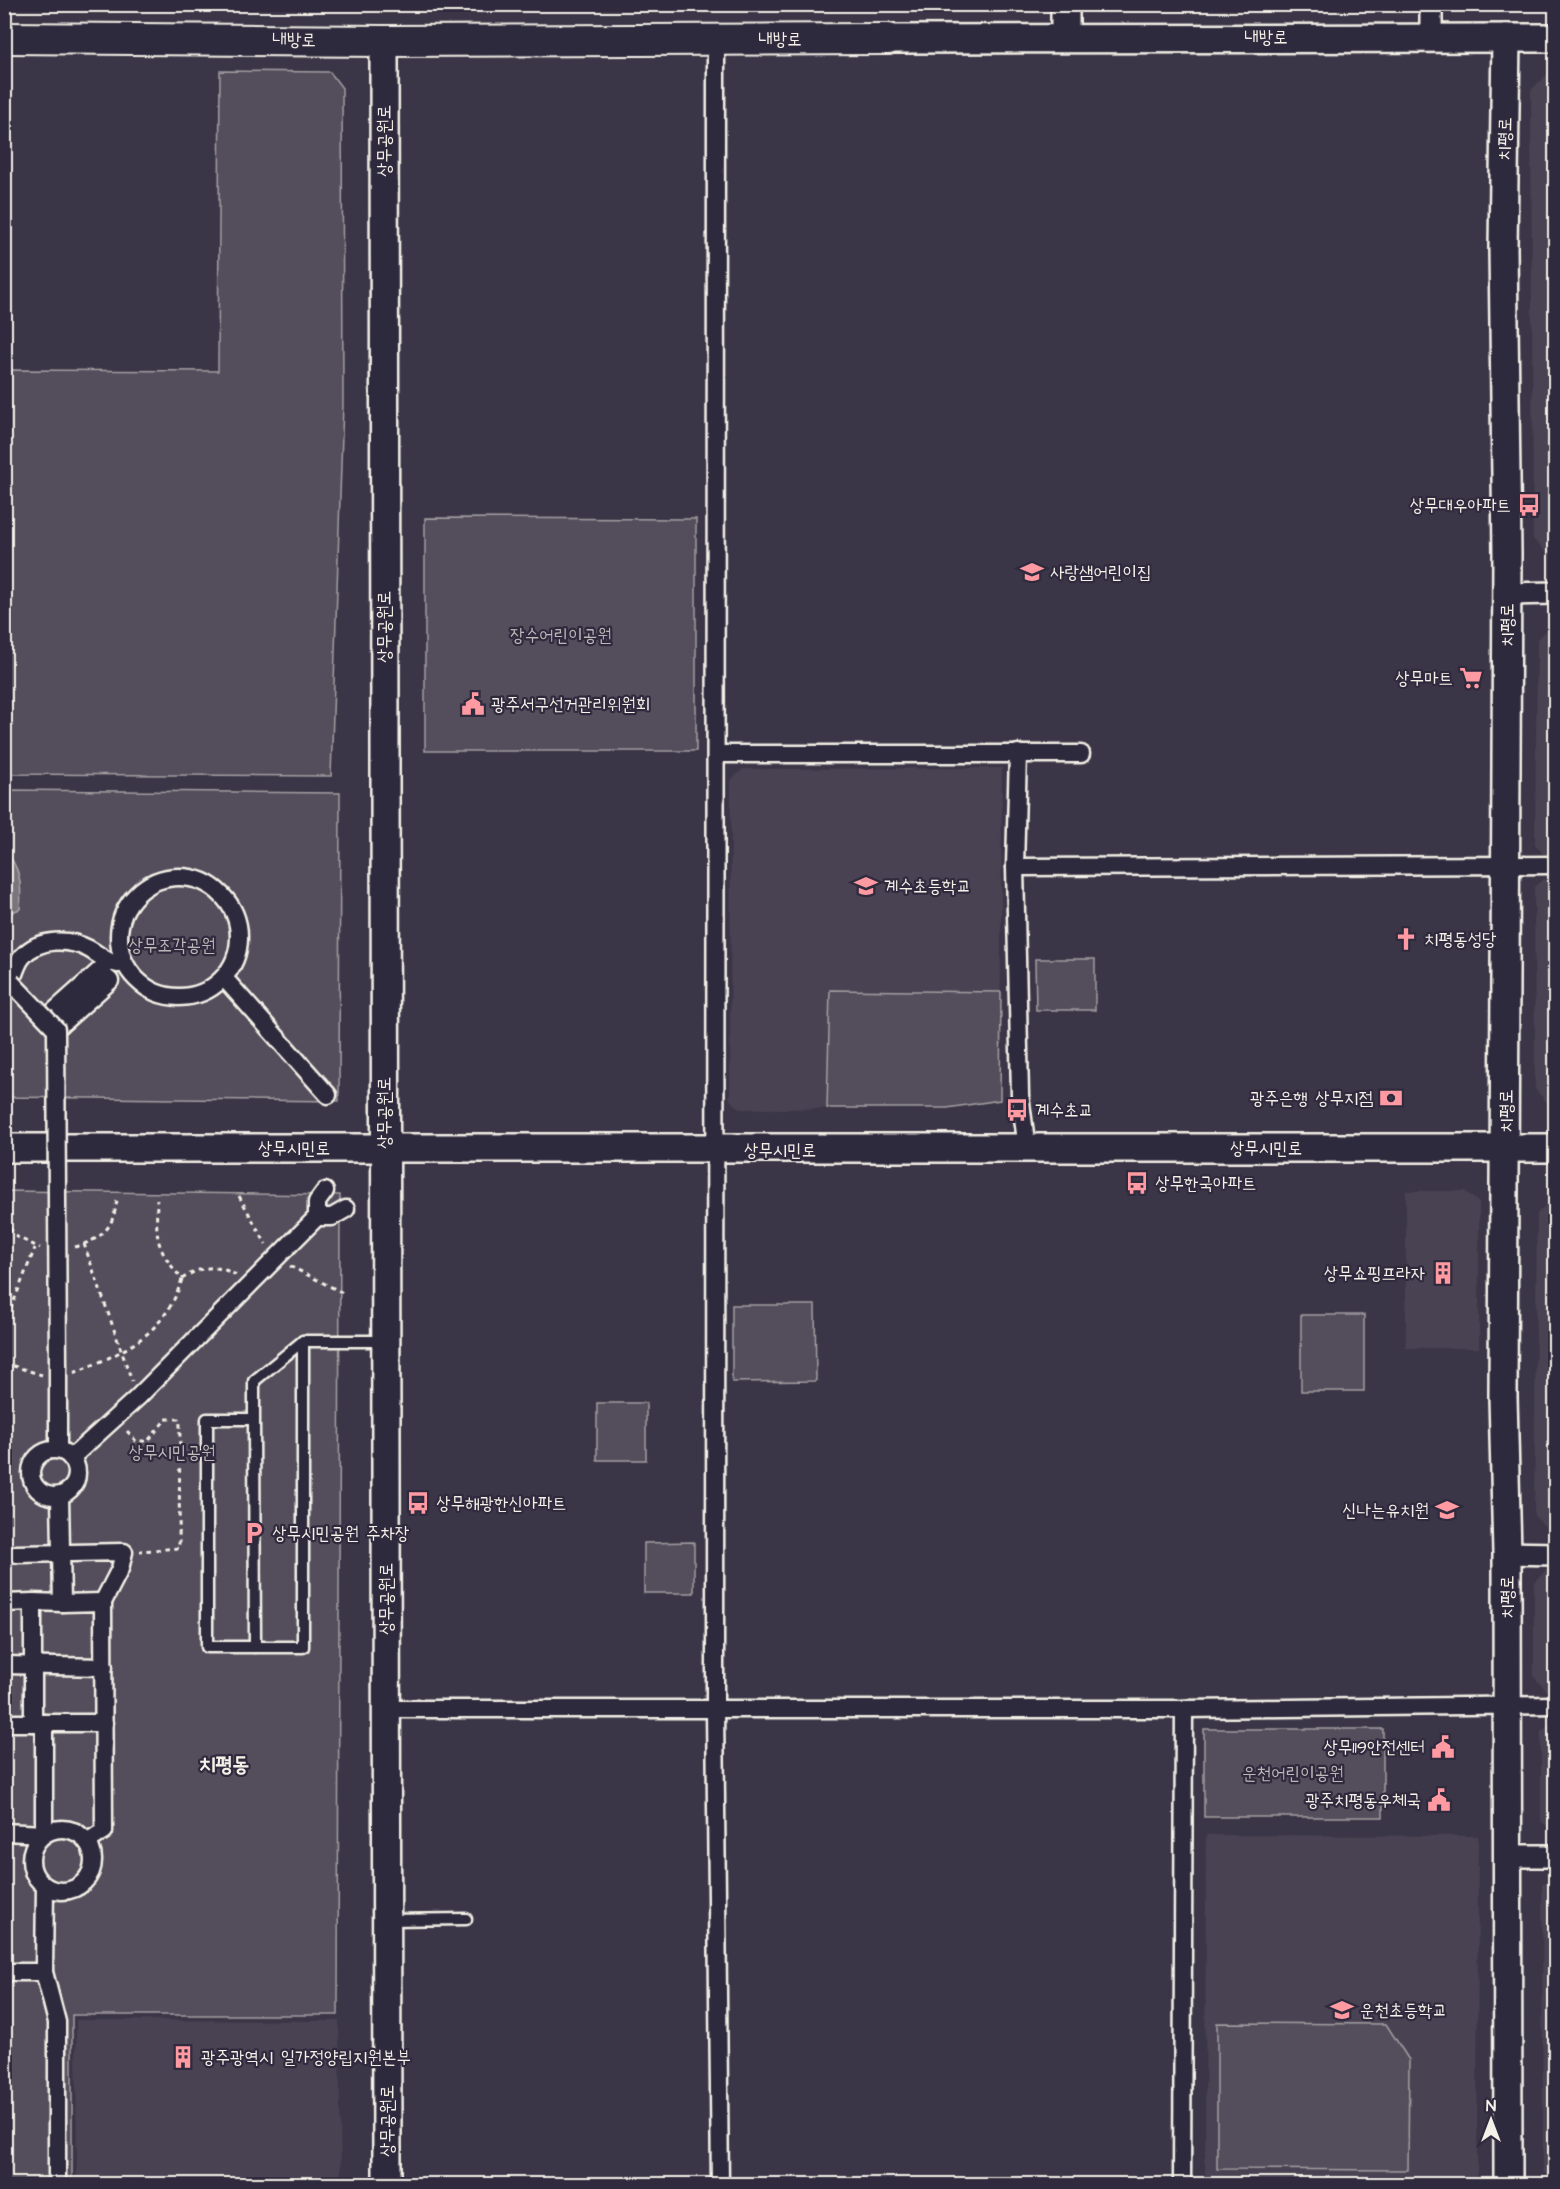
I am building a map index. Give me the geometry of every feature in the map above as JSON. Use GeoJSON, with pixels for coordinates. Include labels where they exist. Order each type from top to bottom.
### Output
{"type":"FeatureCollection","features":[{"type":"Feature","properties":{"kind":"main road","name":"내방로"},"geometry":{"type":"LineString","coordinates":[[4,38],[384,41],[888,39]]}},
{"type":"Feature","properties":{"kind":"street"},"geometry":{"type":"LineString","coordinates":[[1065,4],[1065,38]]}},
{"type":"Feature","properties":{"kind":"street"},"geometry":{"type":"LineString","coordinates":[[1431,4],[1431,38]]}},
{"type":"Feature","properties":{"kind":"street","name":"치평로"},"geometry":{"type":"LineString","coordinates":[[1506,38],[1503,249],[1507,594],[1503,1397],[1507,1553],[1508,2184]]}},
{"type":"Feature","properties":{"kind":"street","name":"내방로"},"geometry":{"type":"LineString","coordinates":[[888,39],[1556,38]]}},
{"type":"Feature","properties":{"kind":"street"},"geometry":{"type":"LineString","coordinates":[[716,40],[715,1708],[720,2184]]}},
{"type":"Feature","properties":{"kind":"street","name":"상무공원로"},"geometry":{"type":"LineString","coordinates":[[384,41],[387,2184]]}},
{"type":"Feature","properties":{"kind":"street"},"geometry":{"type":"LineString","coordinates":[[1507,594],[1556,593]]}},
{"type":"Feature","properties":{"kind":"street"},"geometry":{"type":"LineString","coordinates":[[1018,753],[1014,867],[1020,1095],[1027,1149]]}},
{"type":"Feature","properties":{"kind":"street"},"geometry":{"type":"LineString","coordinates":[[717,754],[1081,754]]}},
{"type":"Feature","properties":{"kind":"street"},"geometry":{"type":"LineString","coordinates":[[1014,867],[1556,865]]}},
{"type":"Feature","properties":{"kind":"street"},"geometry":{"type":"LineString","coordinates":[[178,876],[198,879],[216,889],[229,903],[238,921],[239,941],[235,961],[224,978],[208,990],[189,997],[169,997],[150,991],[134,979],[125,965],[118,943],[119,923],[127,904],[141,890],[158,880],[178,876]]}},
{"type":"Feature","properties":{"kind":"street"},"geometry":{"type":"LineString","coordinates":[[57,1018],[10,980],[22,956],[43,944],[63,940],[88,949],[108,963],[125,965]]}},
{"type":"Feature","properties":{"kind":"street"},"geometry":{"type":"LineString","coordinates":[[65,1454],[51,1450],[38,1457],[33,1463],[31,1478],[38,1490],[44,1494],[60,1496],[67,1492],[77,1480],[78,1472],[65,1454],[58,1373],[57,1018],[108,963]]}},
{"type":"Feature","properties":{"kind":"street"},"geometry":{"type":"LineString","coordinates":[[224,978],[328,1095]]}},
{"type":"Feature","properties":{"kind":"street","name":"상무시민로"},"geometry":{"type":"LineString","coordinates":[[4,1148],[717,1150],[1556,1148]]}},
{"type":"Feature","properties":{"kind":"street"},"geometry":{"type":"LineString","coordinates":[[65,1454],[116,1418],[138,1398],[317,1217],[317,1202],[325,1191]]}},
{"type":"Feature","properties":{"kind":"street"},"geometry":{"type":"LineString","coordinates":[[317,1217],[332,1217],[346,1209]]}},
{"type":"Feature","properties":{"kind":"street"},"geometry":{"type":"LineString","coordinates":[[60,1496],[62,1603]]}},
{"type":"Feature","properties":{"kind":"street"},"geometry":{"type":"LineString","coordinates":[[17,1554],[124,1552],[120,1569],[103,1602],[104,1831],[87,1842]]}},
{"type":"Feature","properties":{"kind":"street"},"geometry":{"type":"LineString","coordinates":[[1507,1553],[1556,1554]]}},
{"type":"Feature","properties":{"kind":"street"},"geometry":{"type":"LineString","coordinates":[[33,1602],[33,1666],[39,1723],[44,1834],[33,1849],[31,1859],[32,1869],[45,1886],[44,1972],[57,2022],[57,2184]]}},
{"type":"Feature","properties":{"kind":"street"},"geometry":{"type":"LineString","coordinates":[[4,1603],[103,1602]]}},
{"type":"Feature","properties":{"kind":"street"},"geometry":{"type":"LineString","coordinates":[[4,1665],[104,1666]]}},
{"type":"Feature","properties":{"kind":"street"},"geometry":{"type":"LineString","coordinates":[[386,1709],[1184,1709],[1556,1705]]}},
{"type":"Feature","properties":{"kind":"street"},"geometry":{"type":"LineString","coordinates":[[1182,2184],[1184,1709]]}},
{"type":"Feature","properties":{"kind":"street"},"geometry":{"type":"LineString","coordinates":[[4,1723],[104,1723]]}},
{"type":"Feature","properties":{"kind":"street"},"geometry":{"type":"LineString","coordinates":[[4,1832],[44,1834],[62,1828],[81,1835],[87,1842],[93,1862],[84,1881],[66,1890],[45,1886]]}},
{"type":"Feature","properties":{"kind":"street"},"geometry":{"type":"LineString","coordinates":[[1508,1856],[1556,1856]]}},
{"type":"Feature","properties":{"kind":"street"},"geometry":{"type":"LineString","coordinates":[[4,1972],[44,1972]]}},
{"type":"Feature","properties":{"kind":"lane"},"geometry":{"type":"LineString","coordinates":[[254,1419],[207,1419],[207,1647],[303,1647],[303,1341]]}},
{"type":"Feature","properties":{"kind":"lane"},"geometry":{"type":"LineString","coordinates":[[255,1647],[254,1381],[303,1341],[386,1341]]}},
{"type":"Feature","properties":{"kind":"lane"},"geometry":{"type":"LineString","coordinates":[[387,1920],[466,1919]]}},
{"type":"Feature","properties":{"kind":"path"},"geometry":{"type":"LineString","coordinates":[[157,1199],[159,1248],[182,1279]]}},
{"type":"Feature","properties":{"kind":"path"},"geometry":{"type":"LineString","coordinates":[[84,1244],[138,1398]]}},
{"type":"Feature","properties":{"kind":"path"},"geometry":{"type":"LineString","coordinates":[[4,1326],[35,1248]]}},
{"type":"Feature","properties":{"kind":"path"},"geometry":{"type":"LineString","coordinates":[[4,1363],[58,1373],[122,1353],[154,1328],[176,1301],[182,1279],[195,1269],[217,1267],[250,1284]]}},
{"type":"Feature","properties":{"kind":"path"},"geometry":{"type":"LineString","coordinates":[[116,1418],[136,1441],[148,1441],[166,1419],[180,1419],[179,1548],[124,1552]]}},
{"type":"Feature","properties":{"kind":"shaded area"},"geometry":{"type":"Polygon","coordinates":[[[1551,71],[1556,71],[1555,555],[1549,555],[1533,539],[1531,90],[1551,71]]]}},
{"type":"Feature","properties":{"kind":"shaded area"},"geometry":{"type":"Polygon","coordinates":[[[1555,624],[1555,854],[1543,854],[1535,844],[1537,639],[1555,624]]]}},
{"type":"Feature","properties":{"kind":"shaded area","name":"계수초등학교"},"geometry":{"type":"Polygon","coordinates":[[[1002,768],[1000,1100],[947,1108],[740,1109],[730,1100],[731,780],[743,769],[1002,768]]]}},
{"type":"Feature","properties":{"kind":"shaded area"},"geometry":{"type":"Polygon","coordinates":[[[4,849],[17,870],[21,892],[20,909],[5,915],[4,849]]]}},
{"type":"Feature","properties":{"kind":"shaded area"},"geometry":{"type":"Polygon","coordinates":[[[1543,879],[1555,879],[1555,1108],[1552,1108],[1535,1089],[1534,887],[1543,879]]]}},
{"type":"Feature","properties":{"kind":"shaded area","name":"상무쇼핑프라자"},"geometry":{"type":"Polygon","coordinates":[[[1406,1191],[1465,1191],[1479,1203],[1479,1348],[1406,1348],[1406,1191]]]}},
{"type":"Feature","properties":{"kind":"shaded area"},"geometry":{"type":"Polygon","coordinates":[[[1555,1196],[1556,1530],[1549,1530],[1534,1516],[1537,1214],[1555,1196]]]}},
{"type":"Feature","properties":{"kind":"shaded area"},"geometry":{"type":"Polygon","coordinates":[[[1547,1569],[1555,1569],[1555,1691],[1547,1691],[1534,1677],[1534,1583],[1547,1569]]]}},
{"type":"Feature","properties":{"kind":"shaded area"},"geometry":{"type":"Polygon","coordinates":[[[1555,1719],[1555,1833],[1541,1821],[1541,1732],[1555,1719]]]}},
{"type":"Feature","properties":{"kind":"shaded area","name":"운천초등학교"},"geometry":{"type":"Polygon","coordinates":[[[1206,1835],[1478,1836],[1477,2184],[1205,2184],[1206,1835]]]}},
{"type":"Feature","properties":{"kind":"shaded area"},"geometry":{"type":"Polygon","coordinates":[[[1556,1877],[1555,2179],[1550,2179],[1543,2171],[1542,1884],[1556,1877]]]}},
{"type":"Feature","properties":{"kind":"shaded area","name":"광주광역시 일가정양립지원본부"},"geometry":{"type":"Polygon","coordinates":[[[76,2020],[339,2021],[341,2184],[77,2184],[76,2020]]]}},
{"type":"Feature","properties":{"kind":"green space"},"geometry":{"type":"Polygon","coordinates":[[[220,71],[330,72],[342,88],[343,403],[331,776],[5,774],[5,370],[218,371],[220,71]]]}},
{"type":"Feature","properties":{"kind":"green space","name":"장수어린이공원"},"geometry":{"type":"Polygon","coordinates":[[[425,518],[696,519],[696,751],[425,751],[425,518]]]}},
{"type":"Feature","properties":{"kind":"green space","name":"상무조각공원"},"geometry":{"type":"Polygon","coordinates":[[[5,790],[340,793],[339,1101],[5,1097],[5,790]]]}},
{"type":"Feature","properties":{"kind":"green space"},"geometry":{"type":"Polygon","coordinates":[[[1035,959],[1095,959],[1095,1010],[1036,1010],[1035,959]]]}},
{"type":"Feature","properties":{"kind":"green space"},"geometry":{"type":"Polygon","coordinates":[[[830,990],[1001,992],[1000,1100],[947,1108],[827,1108],[830,990]]]}},
{"type":"Feature","properties":{"kind":"green space","name":"상무시민공원"},"geometry":{"type":"Polygon","coordinates":[[[5,1191],[340,1195],[338,2015],[72,2015],[72,2184],[5,2184],[5,1191]]]}},
{"type":"Feature","properties":{"kind":"green space"},"geometry":{"type":"Polygon","coordinates":[[[732,1305],[815,1305],[816,1381],[732,1382],[732,1305]]]}},
{"type":"Feature","properties":{"kind":"green space"},"geometry":{"type":"Polygon","coordinates":[[[1301,1315],[1364,1315],[1364,1391],[1301,1391],[1301,1315]]]}},
{"type":"Feature","properties":{"kind":"green space"},"geometry":{"type":"Polygon","coordinates":[[[597,1403],[646,1403],[646,1460],[597,1460],[597,1403]]]}},
{"type":"Feature","properties":{"kind":"green space"},"geometry":{"type":"Polygon","coordinates":[[[694,1542],[694,1593],[644,1593],[644,1543],[694,1542]]]}},
{"type":"Feature","properties":{"kind":"green space","name":"운천어린이공원"},"geometry":{"type":"Polygon","coordinates":[[[1204,1729],[1383,1729],[1383,1817],[1204,1817],[1204,1729]]]}},
{"type":"Feature","properties":{"kind":"green space"},"geometry":{"type":"Polygon","coordinates":[[[1217,2023],[1386,2024],[1409,2060],[1408,2170],[1217,2169],[1217,2023]]]}},
{"type":"Feature","properties":{"kind":"place","name":"상무대우아파트"},"geometry":{"type":"Point","coordinates":[1529,505]}},
{"type":"Feature","properties":{"kind":"place","name":"사랑샘어린이집"},"geometry":{"type":"Point","coordinates":[1032,572]}},
{"type":"Feature","properties":{"kind":"place","name":"상무마트"},"geometry":{"type":"Point","coordinates":[1471,678]}},
{"type":"Feature","properties":{"kind":"place","name":"광주서구선거관리위원회"},"geometry":{"type":"Point","coordinates":[473,704]}},
{"type":"Feature","properties":{"kind":"place","name":"계수초등학교"},"geometry":{"type":"Point","coordinates":[866,886]}},
{"type":"Feature","properties":{"kind":"place","name":"치평동성당"},"geometry":{"type":"Point","coordinates":[1406,939]}},
{"type":"Feature","properties":{"kind":"place","name":"광주은행 상무지점"},"geometry":{"type":"Point","coordinates":[1391,1098]}},
{"type":"Feature","properties":{"kind":"place","name":"계수초교"},"geometry":{"type":"Point","coordinates":[1017,1110]}},
{"type":"Feature","properties":{"kind":"place","name":"상무한국아파트"},"geometry":{"type":"Point","coordinates":[1137,1183]}},
{"type":"Feature","properties":{"kind":"place","name":"상무쇼핑프라자"},"geometry":{"type":"Point","coordinates":[1443,1273]}},
{"type":"Feature","properties":{"kind":"place","name":"상무해광한신아파트"},"geometry":{"type":"Point","coordinates":[418,1503]}},
{"type":"Feature","properties":{"kind":"place","name":"신나는유치원"},"geometry":{"type":"Point","coordinates":[1447,1510]}},
{"type":"Feature","properties":{"kind":"place","name":"상무시민공원 주차장"},"geometry":{"type":"Point","coordinates":[254,1533]}},
{"type":"Feature","properties":{"kind":"place","name":"상무119안전센터"},"geometry":{"type":"Point","coordinates":[1443,1747]}},
{"type":"Feature","properties":{"kind":"place","name":"광주치평동우체국"},"geometry":{"type":"Point","coordinates":[1439,1800]}},
{"type":"Feature","properties":{"kind":"place","name":"운천초등학교"},"geometry":{"type":"Point","coordinates":[1342,2010]}},
{"type":"Feature","properties":{"kind":"place","name":"광주광역시 일가정양립지원본부"},"geometry":{"type":"Point","coordinates":[183,2057]}},
{"type":"Feature","properties":{"kind":"district","name":"치평동"},"geometry":{"type":"Point","coordinates":[224,1764]}}]}
